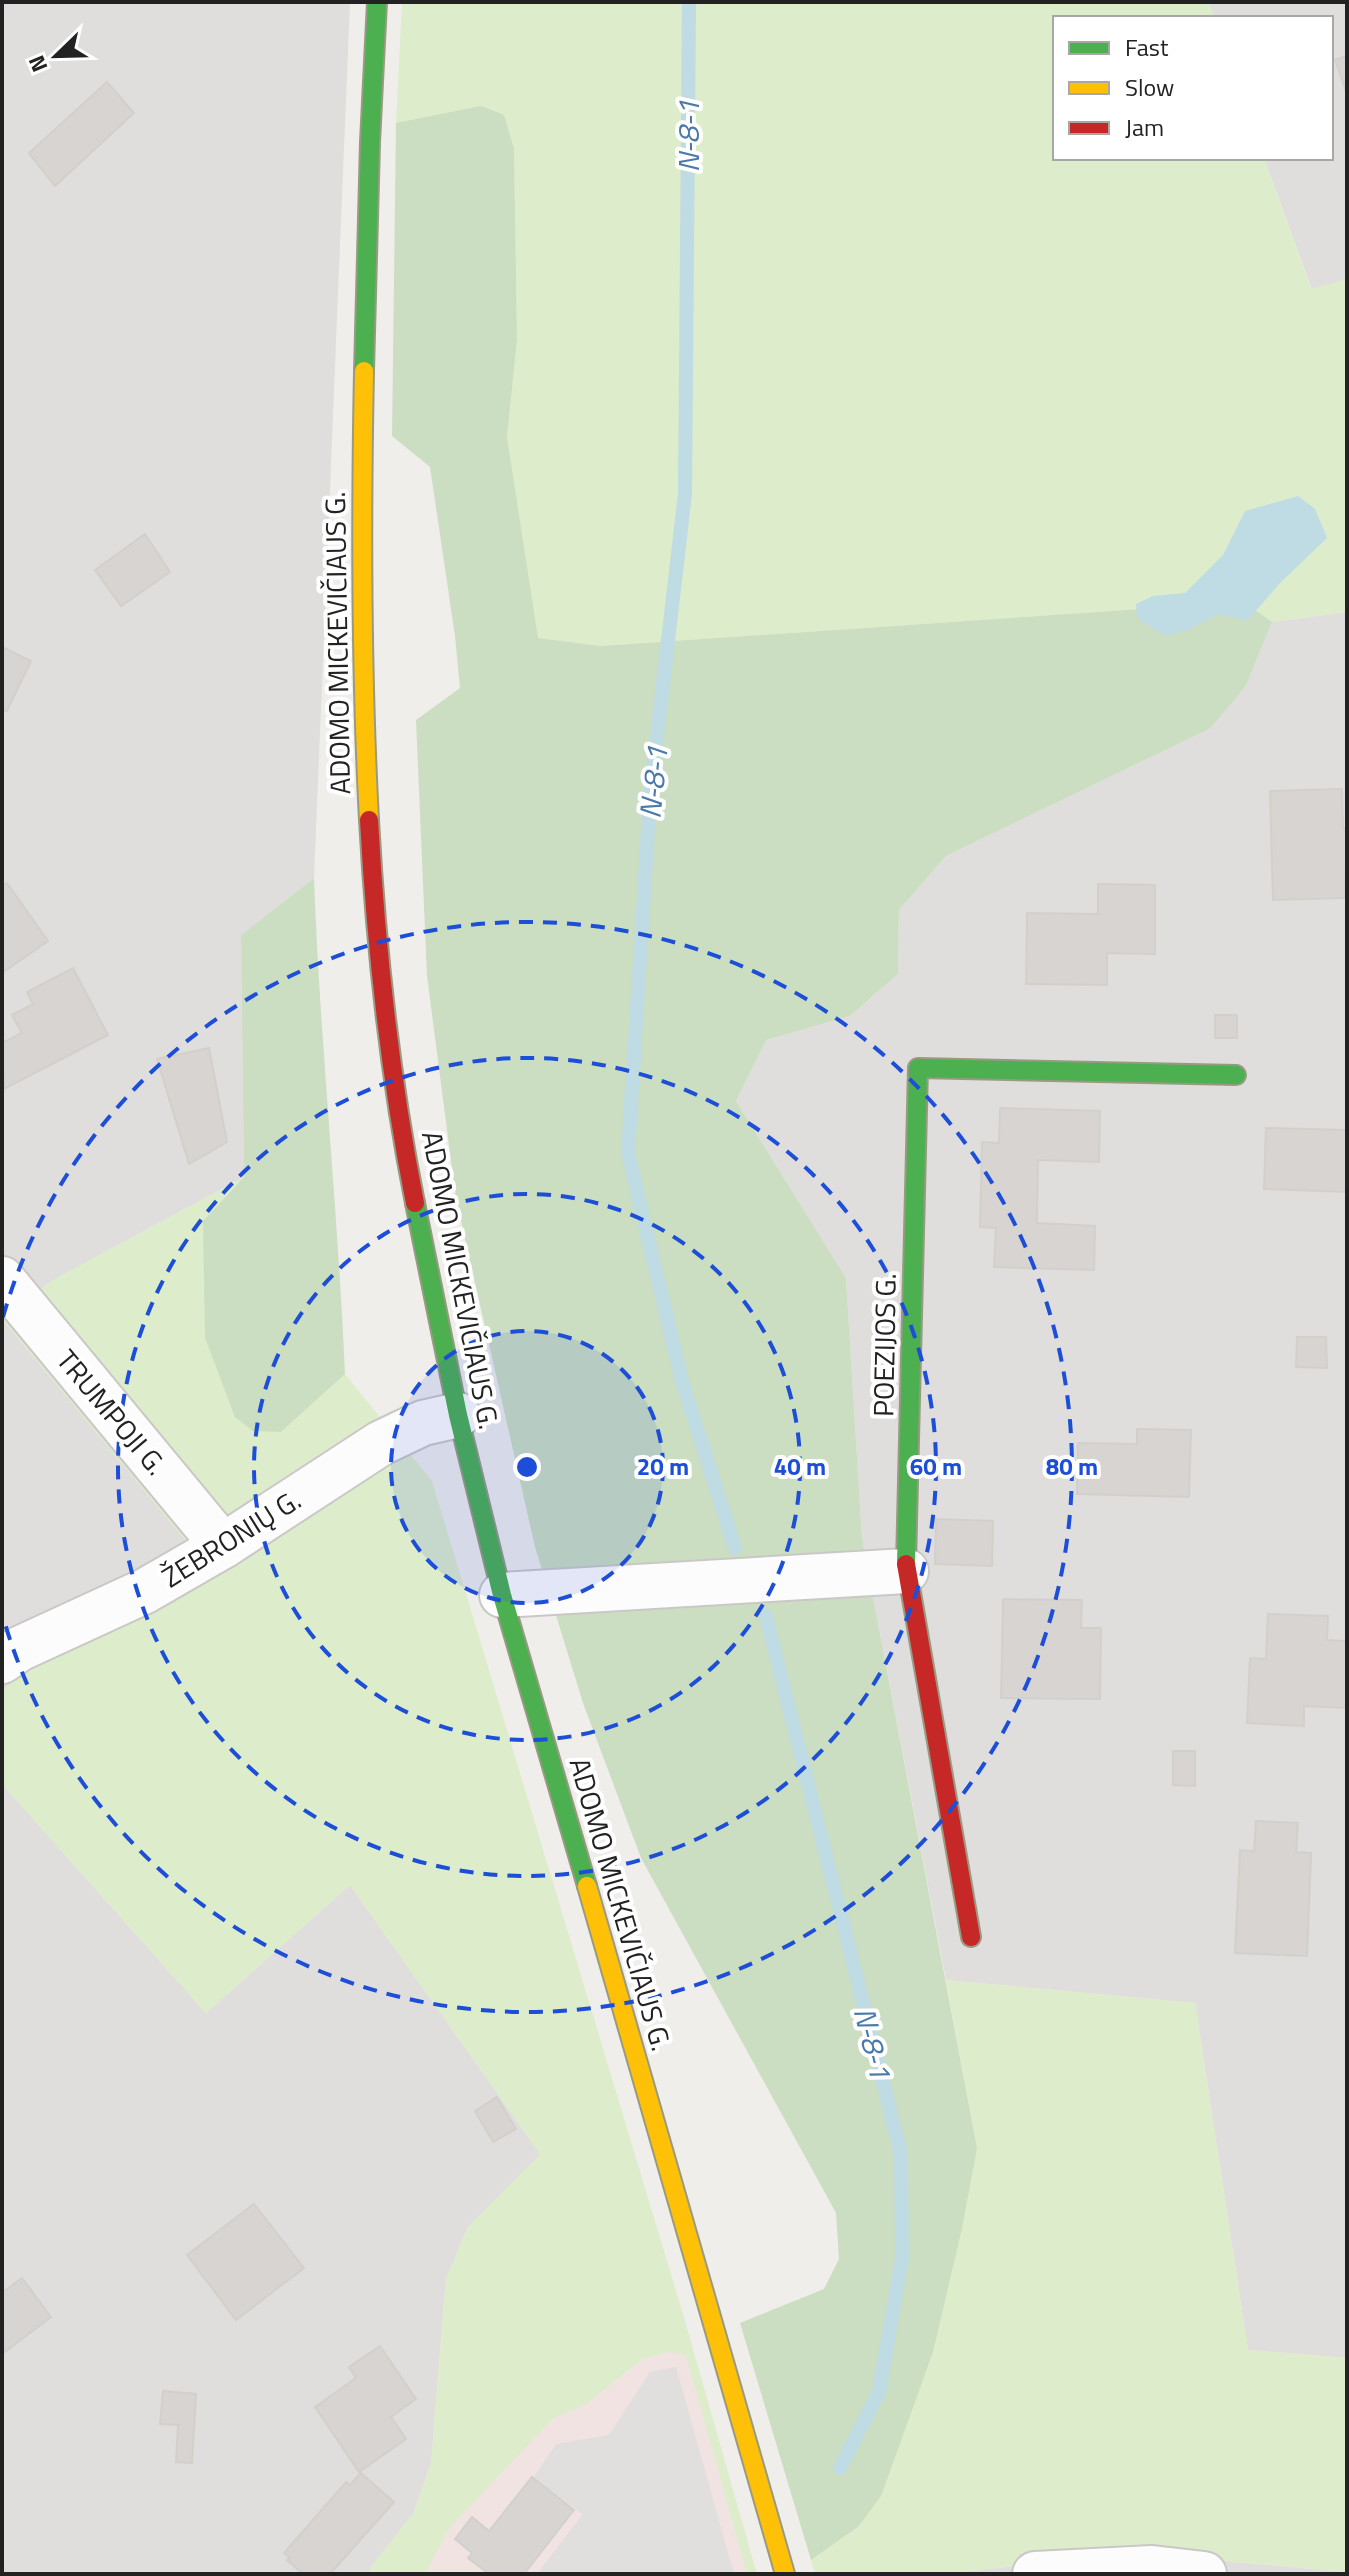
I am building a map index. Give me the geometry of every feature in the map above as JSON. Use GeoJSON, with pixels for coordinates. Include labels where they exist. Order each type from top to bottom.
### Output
{"type":"FeatureCollection","features":[{"type":"Feature","properties":{"kind":"main road","name":"ADOMO MICKEVIČIAUS G."},"geometry":{"type":"LineString","coordinates":[[377,2],[370,142],[361,505],[363,702],[375,923],[404,1149],[458,1415],[502,1595],[785,2574]]}},
{"type":"Feature","properties":{"kind":"main road","name":"POEZIJOS G."},"geometry":{"type":"LineString","coordinates":[[971,1937],[906,1571],[918,1068],[1236,1075]]}},
{"type":"Feature","properties":{"kind":"street","name":"TRUMPOJI G."},"geometry":{"type":"LineString","coordinates":[[2,1279],[223,1546]]}},
{"type":"Feature","properties":{"kind":"street","name":"ŽEBRONIŲ G."},"geometry":{"type":"LineString","coordinates":[[2,1661],[19,1649],[145,1591],[223,1546],[381,1443],[423,1423],[458,1415]]}},
{"type":"Feature","properties":{"kind":"street"},"geometry":{"type":"LineString","coordinates":[[502,1595],[906,1571]]}},
{"type":"Feature","properties":{"kind":"street"},"geometry":{"type":"LineString","coordinates":[[1035,2574],[1152,2568],[1204,2574]]}},
{"type":"Feature","properties":{"kind":"shaded area"},"geometry":{"type":"Polygon","coordinates":[[[2,2],[350,2],[314,878],[241,935],[244,1177],[57,1278],[2,1315],[2,2]]]}},
{"type":"Feature","properties":{"kind":"shaded area"},"geometry":{"type":"Polygon","coordinates":[[[1209,2],[1347,2],[1347,279],[1312,290],[1265,160],[1333,160],[1333,16],[1213,16],[1209,2]]]}},
{"type":"Feature","properties":{"kind":"shaded area"},"geometry":{"type":"Polygon","coordinates":[[[1347,612],[1347,2358],[1248,2350],[1195,2003],[946,1980],[862,1538],[846,1278],[736,1101],[766,1040],[850,1016],[898,974],[899,910],[946,856],[1211,728],[1246,686],[1272,622],[1347,612]]]}},
{"type":"Feature","properties":{"kind":"shaded area"},"geometry":{"type":"Polygon","coordinates":[[[2,1319],[186,1540],[2,1691],[2,1319]]]}},
{"type":"Feature","properties":{"kind":"shaded area"},"geometry":{"type":"Polygon","coordinates":[[[2,1784],[206,2013],[350,1885],[541,2155],[468,2227],[446,2279],[431,2464],[413,2514],[370,2568],[371,2574],[2,2574],[2,1784]]]}},
{"type":"Feature","properties":{"kind":"shaded area"},"geometry":{"type":"Polygon","coordinates":[[[670,2352],[686,2354],[747,2574],[425,2574],[449,2529],[552,2418],[587,2404],[642,2359],[670,2352]]]}},
{"type":"Feature","properties":{"kind":"shaded area"},"geometry":{"type":"Polygon","coordinates":[[[676,2367],[734,2574],[537,2574],[583,2514],[533,2478],[556,2444],[609,2435],[650,2372],[676,2367]]]}},
{"type":"Feature","properties":{"kind":"shaded area"},"geometry":{"type":"Polygon","coordinates":[[[1136,2553],[1347,2572],[1347,2574],[943,2574],[1136,2553]]]}},
{"type":"Feature","properties":{"kind":"green space"},"geometry":{"type":"Polygon","coordinates":[[[402,2],[1209,2],[1213,16],[1053,16],[1053,160],[1265,160],[1311,289],[1347,279],[1347,612],[1272,622],[1244,602],[601,646],[537,638],[507,437],[517,340],[514,149],[396,123],[402,2]]]}},
{"type":"Feature","properties":{"kind":"green space"},"geometry":{"type":"Polygon","coordinates":[[[481,106],[504,115],[514,149],[517,340],[507,437],[538,638],[601,646],[1244,602],[1272,622],[1246,686],[1211,728],[946,856],[899,910],[898,974],[850,1016],[766,1040],[736,1101],[846,1278],[862,1538],[977,2148],[933,2352],[881,2496],[858,2527],[811,2560],[740,2323],[824,2289],[839,2259],[836,2213],[641,1858],[583,1703],[535,1547],[456,1199],[427,976],[416,720],[460,688],[430,467],[392,436],[396,123],[481,106]]]}},
{"type":"Feature","properties":{"kind":"green space"},"geometry":{"type":"Polygon","coordinates":[[[314,878],[345,1374],[281,1432],[253,1431],[235,1417],[205,1338],[203,1221],[244,1177],[241,935],[314,878]]]}},
{"type":"Feature","properties":{"kind":"green space"},"geometry":{"type":"Polygon","coordinates":[[[244,1177],[203,1221],[281,1432],[345,1374],[432,1481],[683,2314],[757,2574],[747,2574],[686,2355],[670,2352],[642,2359],[587,2404],[552,2419],[449,2529],[425,2574],[371,2574],[370,2568],[413,2514],[431,2464],[446,2279],[468,2227],[540,2154],[350,1885],[206,2013],[2,1784],[2,1691],[185,1540],[2,1319],[2,1315],[57,1278],[244,1177]]]}},
{"type":"Feature","properties":{"kind":"green space"},"geometry":{"type":"Polygon","coordinates":[[[946,1980],[1195,2003],[1248,2350],[1347,2358],[1347,2572],[1136,2553],[943,2574],[815,2574],[811,2560],[858,2527],[977,2148],[946,1980]]]}},
{"type":"Feature","properties":{"kind":"water"},"geometry":{"type":"Polygon","coordinates":[[[1298,496],[1315,509],[1327,538],[1280,583],[1247,621],[1218,614],[1188,630],[1165,636],[1137,618],[1136,604],[1153,596],[1185,593],[1223,555],[1245,511],[1298,496]]]}},
{"type":"Feature","properties":{"kind":"building"},"geometry":{"type":"Polygon","coordinates":[[[1347,56],[1347,94],[1335,60],[1347,56]]]}},
{"type":"Feature","properties":{"kind":"building"},"geometry":{"type":"Polygon","coordinates":[[[107,82],[134,113],[55,186],[29,153],[107,82]]]}},
{"type":"Feature","properties":{"kind":"building"},"geometry":{"type":"Polygon","coordinates":[[[145,534],[170,572],[121,606],[95,570],[145,534]]]}},
{"type":"Feature","properties":{"kind":"building"},"geometry":{"type":"Polygon","coordinates":[[[2,647],[31,661],[7,711],[2,709],[2,647]]]}},
{"type":"Feature","properties":{"kind":"building"},"geometry":{"type":"Polygon","coordinates":[[[1342,789],[1343,828],[1347,828],[1345,898],[1273,900],[1270,791],[1342,789]]]}},
{"type":"Feature","properties":{"kind":"building"},"geometry":{"type":"Polygon","coordinates":[[[7,883],[48,941],[2,973],[2,886],[7,883]]]}},
{"type":"Feature","properties":{"kind":"building"},"geometry":{"type":"Polygon","coordinates":[[[1098,884],[1155,885],[1155,954],[1107,953],[1107,985],[1026,984],[1027,913],[1098,914],[1098,884]]]}},
{"type":"Feature","properties":{"kind":"building"},"geometry":{"type":"Polygon","coordinates":[[[73,968],[108,1035],[4,1089],[2,1043],[22,1033],[12,1015],[33,1004],[27,992],[73,968]]]}},
{"type":"Feature","properties":{"kind":"building"},"geometry":{"type":"Polygon","coordinates":[[[1215,1015],[1237,1015],[1237,1038],[1215,1038],[1215,1015]]]}},
{"type":"Feature","properties":{"kind":"building"},"geometry":{"type":"Polygon","coordinates":[[[209,1048],[227,1142],[189,1164],[157,1059],[209,1048]]]}},
{"type":"Feature","properties":{"kind":"building"},"geometry":{"type":"Polygon","coordinates":[[[1000,1108],[1100,1111],[1099,1162],[1038,1160],[1037,1223],[1095,1226],[1094,1270],[994,1267],[996,1228],[980,1227],[982,1142],[999,1143],[1000,1108]]]}},
{"type":"Feature","properties":{"kind":"building"},"geometry":{"type":"Polygon","coordinates":[[[1266,1128],[1347,1130],[1347,1192],[1264,1189],[1266,1128]]]}},
{"type":"Feature","properties":{"kind":"building"},"geometry":{"type":"Polygon","coordinates":[[[1297,1337],[1326,1337],[1327,1368],[1296,1367],[1297,1337]]]}},
{"type":"Feature","properties":{"kind":"building"},"geometry":{"type":"Polygon","coordinates":[[[1137,1429],[1191,1430],[1189,1497],[1077,1494],[1078,1443],[1137,1444],[1137,1429]]]}},
{"type":"Feature","properties":{"kind":"building"},"geometry":{"type":"Polygon","coordinates":[[[936,1519],[993,1521],[992,1566],[935,1564],[936,1519]]]}},
{"type":"Feature","properties":{"kind":"building"},"geometry":{"type":"Polygon","coordinates":[[[1003,1599],[1082,1600],[1081,1628],[1101,1628],[1100,1699],[1001,1698],[1003,1599]]]}},
{"type":"Feature","properties":{"kind":"building"},"geometry":{"type":"Polygon","coordinates":[[[1268,1614],[1328,1616],[1327,1640],[1347,1641],[1347,1708],[1304,1706],[1304,1726],[1247,1723],[1250,1658],[1266,1659],[1268,1614]]]}},
{"type":"Feature","properties":{"kind":"building"},"geometry":{"type":"Polygon","coordinates":[[[1173,1751],[1195,1751],[1195,1786],[1173,1785],[1173,1751]]]}},
{"type":"Feature","properties":{"kind":"building"},"geometry":{"type":"Polygon","coordinates":[[[1256,1821],[1298,1823],[1296,1852],[1311,1853],[1307,1956],[1235,1953],[1240,1850],[1254,1851],[1256,1821]]]}},
{"type":"Feature","properties":{"kind":"building"},"geometry":{"type":"Polygon","coordinates":[[[497,2097],[516,2129],[493,2142],[475,2111],[497,2097]]]}},
{"type":"Feature","properties":{"kind":"building"},"geometry":{"type":"Polygon","coordinates":[[[254,2204],[304,2268],[236,2320],[187,2255],[254,2204]]]}},
{"type":"Feature","properties":{"kind":"building"},"geometry":{"type":"Polygon","coordinates":[[[22,2278],[51,2317],[2,2354],[2,2293],[22,2278]]]}},
{"type":"Feature","properties":{"kind":"building"},"geometry":{"type":"Polygon","coordinates":[[[380,2346],[416,2399],[391,2417],[406,2439],[359,2472],[315,2407],[356,2378],[349,2367],[380,2346]]]}},
{"type":"Feature","properties":{"kind":"building"},"geometry":{"type":"Polygon","coordinates":[[[163,2391],[196,2394],[192,2463],[176,2462],[178,2425],[160,2424],[163,2391]]]}},
{"type":"Feature","properties":{"kind":"building"},"geometry":{"type":"Polygon","coordinates":[[[361,2473],[394,2502],[330,2574],[303,2574],[287,2560],[290,2558],[284,2553],[346,2482],[350,2485],[361,2473]]]}},
{"type":"Feature","properties":{"kind":"building"},"geometry":{"type":"Polygon","coordinates":[[[532,2477],[574,2510],[524,2574],[489,2574],[468,2558],[472,2553],[455,2539],[472,2517],[489,2531],[532,2477]]]}},
{"type":"Feature","properties":{"kind":"waterway","name":"N-8-1"},"geometry":{"type":"LineString","coordinates":[[689,2],[685,494],[650,796],[628,1153],[682,1381],[735,1548]]}},
{"type":"Feature","properties":{"kind":"waterway","name":"N-8-1"},"geometry":{"type":"LineString","coordinates":[[766,1616],[901,2154],[902,2258],[879,2392],[840,2468]]}},
{"type":"Feature","properties":{"kind":"traffic: fast"},"geometry":{"type":"LineString","coordinates":[[364,371],[377,2]]}},
{"type":"Feature","properties":{"kind":"traffic: fast"},"geometry":{"type":"LineString","coordinates":[[906,1564],[918,1068],[1236,1075]]}},
{"type":"Feature","properties":{"kind":"traffic: fast"},"geometry":{"type":"LineString","coordinates":[[415,1203],[458,1415],[502,1595],[587,1886]]}},
{"type":"Feature","properties":{"kind":"traffic: slow"},"geometry":{"type":"LineString","coordinates":[[364,371],[362,596],[369,820]]}},
{"type":"Feature","properties":{"kind":"traffic: slow"},"geometry":{"type":"LineString","coordinates":[[587,1886],[785,2574]]}},
{"type":"Feature","properties":{"kind":"traffic: jam"},"geometry":{"type":"LineString","coordinates":[[369,820],[385,1013],[415,1203]]}},
{"type":"Feature","properties":{"kind":"traffic: jam"},"geometry":{"type":"LineString","coordinates":[[906,1564],[971,1937]]}}]}
